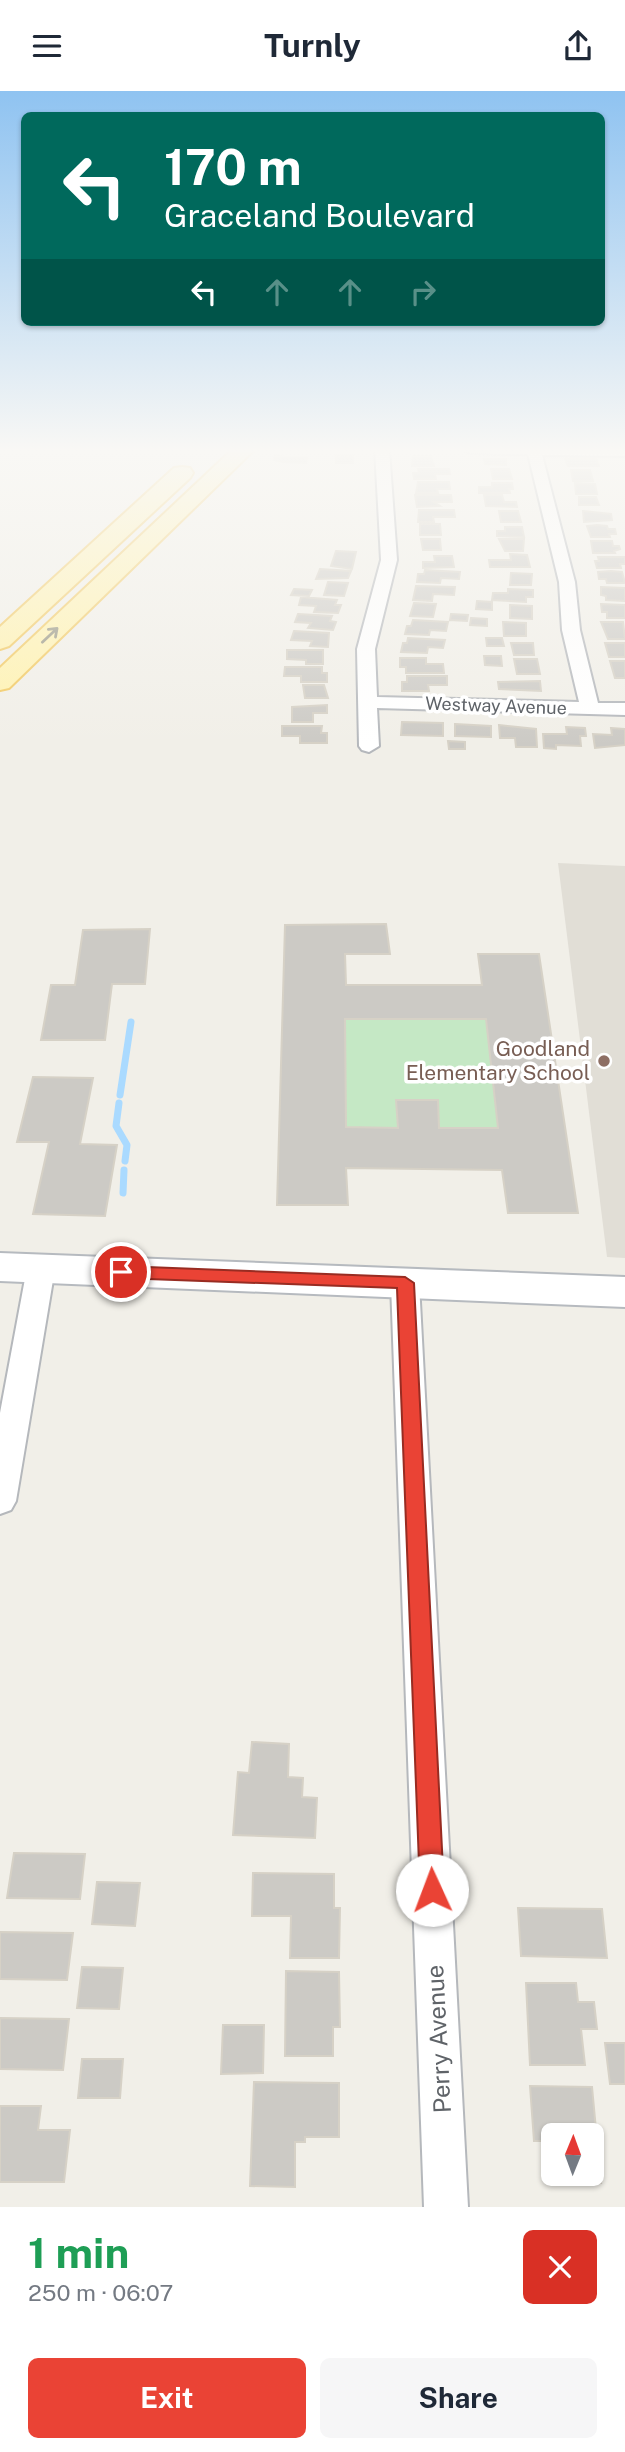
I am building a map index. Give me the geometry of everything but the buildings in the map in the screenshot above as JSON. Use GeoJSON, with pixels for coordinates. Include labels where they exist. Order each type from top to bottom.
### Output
{"type":"FeatureCollection","features":[{"type":"Feature","properties":{"kind":"main road"},"geometry":{"type":"LineString","coordinates":[[0,641],[102,548]]}},
{"type":"Feature","properties":{"kind":"main road"},"geometry":{"type":"LineString","coordinates":[[0,682],[141,548]]}},
{"type":"Feature","properties":{"kind":"street"},"geometry":{"type":"LineString","coordinates":[[369,746],[366,649],[389,561],[388,548]]}},
{"type":"Feature","properties":{"kind":"street"},"geometry":{"type":"LineString","coordinates":[[558,548],[567,582],[571,629],[590,708]]}},
{"type":"Feature","properties":{"kind":"street","name":"Westway Avenue"},"geometry":{"type":"LineString","coordinates":[[368,702],[625,709]]}},
{"type":"Feature","properties":{"kind":"street"},"geometry":{"type":"LineString","coordinates":[[0,1267],[625,1292]]}},
{"type":"Feature","properties":{"kind":"street"},"geometry":{"type":"LineString","coordinates":[[0,1501],[41,1268]]}},
{"type":"Feature","properties":{"kind":"street","name":"Perry Avenue"},"geometry":{"type":"LineString","coordinates":[[405,1283],[446,2207]]}},
{"type":"Feature","properties":{"kind":"shaded area","name":"Goodland Elementary School"},"geometry":{"type":"Polygon","coordinates":[[[558,863],[625,866],[625,1258],[607,1257],[558,863]]]}},
{"type":"Feature","properties":{"kind":"green space"},"geometry":{"type":"Polygon","coordinates":[[[345,1019],[486,1019],[498,1128],[439,1128],[397,1101],[398,1128],[346,1127],[345,1019]]]}},
{"type":"Feature","properties":{"kind":"waterway"},"geometry":{"type":"LineString","coordinates":[[120,1095],[131,1022]]}},
{"type":"Feature","properties":{"kind":"waterway"},"geometry":{"type":"LineString","coordinates":[[119,1103],[116,1126],[127,1145],[125,1161]]}},
{"type":"Feature","properties":{"kind":"waterway"},"geometry":{"type":"LineString","coordinates":[[123,1193],[124,1170]]}},
{"type":"Feature","properties":{"kind":"place","name":"Goodland Elementary School"},"geometry":{"type":"Point","coordinates":[604,1061]}},
{"type":"Feature","properties":{"kind":"route"},"geometry":{"type":"LineString","coordinates":[[121,1272],[405,1283],[432,1890]]}}]}
